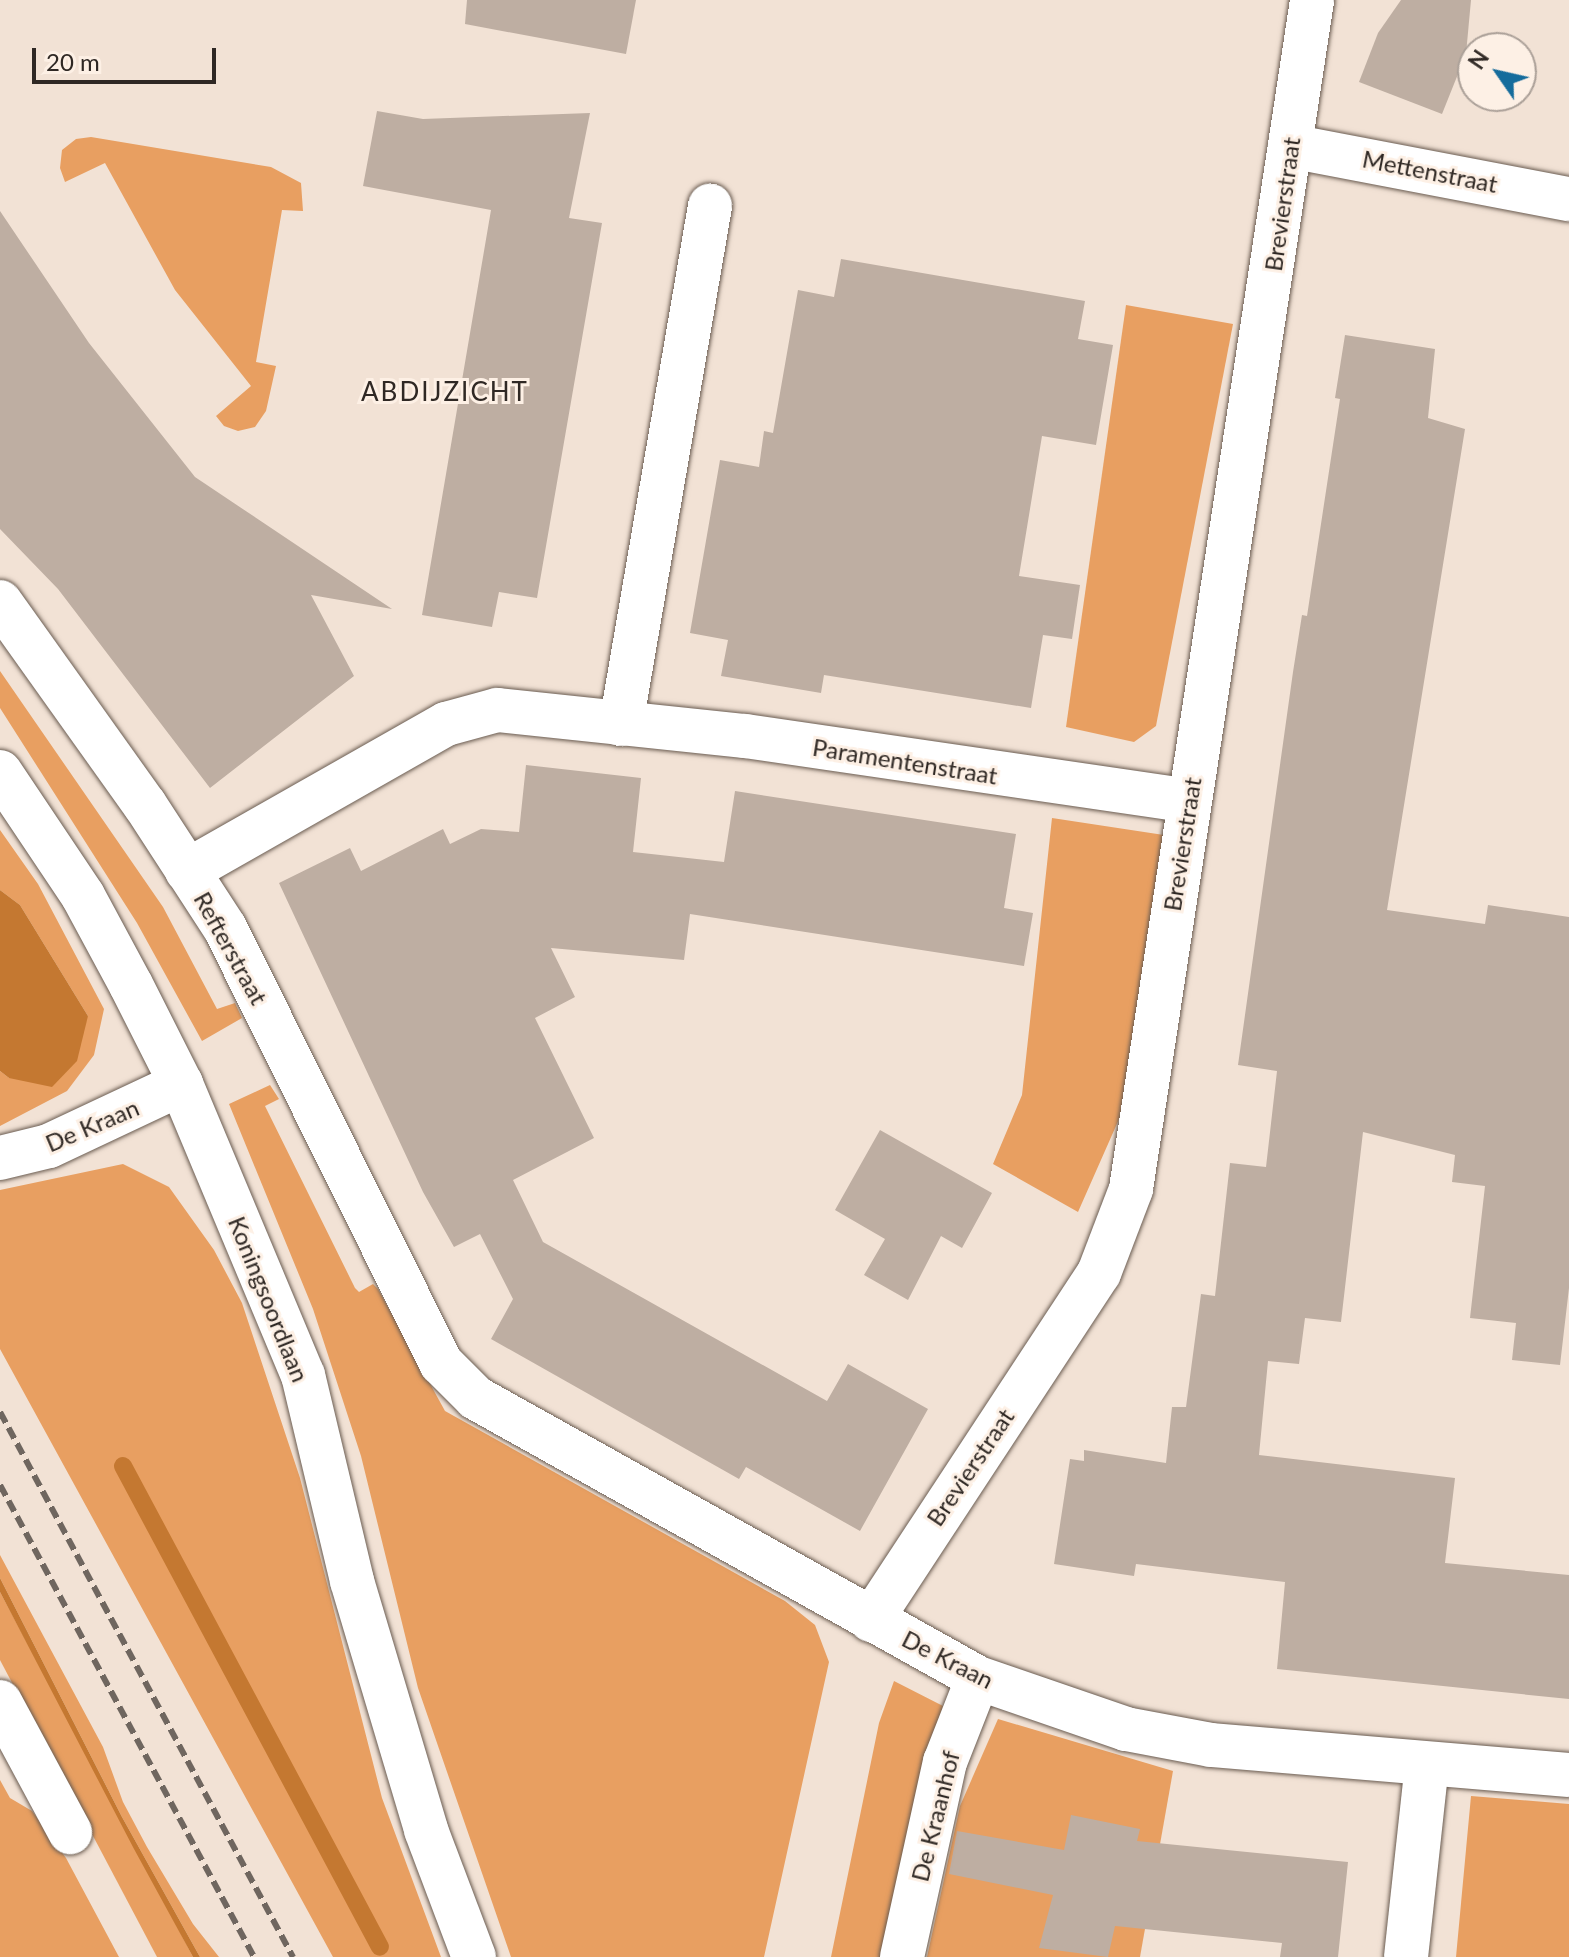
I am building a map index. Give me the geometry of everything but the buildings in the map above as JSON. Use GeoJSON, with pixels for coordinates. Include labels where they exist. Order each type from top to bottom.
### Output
{"type":"FeatureCollection","features":[{"type":"Feature","properties":{"kind":"street","name":"Brevierstraat"},"geometry":{"type":"LineString","coordinates":[[871,1620],[1099,1273],[1118,1234],[1131,1189],[1312,0]]}},
{"type":"Feature","properties":{"kind":"street","name":"Mettenstraat"},"geometry":{"type":"LineString","coordinates":[[1290,146],[1569,199]]}},
{"type":"Feature","properties":{"kind":"street"},"geometry":{"type":"LineString","coordinates":[[621,724],[710,206]]}},
{"type":"Feature","properties":{"kind":"street","name":"Refterstraat"},"geometry":{"type":"LineString","coordinates":[[0,602],[225,928],[419,1320]]}},
{"type":"Feature","properties":{"kind":"street","name":"Paramentenstraat"},"geometry":{"type":"LineString","coordinates":[[187,871],[258,826],[446,724],[497,710],[745,736],[1189,801]]}},
{"type":"Feature","properties":{"kind":"street","name":"Koningsoordlaan"},"geometry":{"type":"LineString","coordinates":[[0,772],[83,896],[181,1084],[303,1375],[352,1581],[426,1830],[474,1957]]}},
{"type":"Feature","properties":{"kind":"street","name":"De Kraan"},"geometry":{"type":"LineString","coordinates":[[0,1158],[49,1146],[181,1084]]}},
{"type":"Feature","properties":{"kind":"street","name":"De Kraan"},"geometry":{"type":"LineString","coordinates":[[419,1320],[441,1363],[476,1398],[978,1678],[1126,1729],[1211,1745],[1569,1775]]}},
{"type":"Feature","properties":{"kind":"street","name":"De Kraanhof"},"geometry":{"type":"LineString","coordinates":[[902,1957],[945,1762],[978,1678]]}},
{"type":"Feature","properties":{"kind":"street"},"geometry":{"type":"LineString","coordinates":[[0,1702],[70,1832]]}},
{"type":"Feature","properties":{"kind":"street"},"geometry":{"type":"LineString","coordinates":[[1406,1957],[1427,1764]]}},
{"type":"Feature","properties":{"kind":"shaded area"},"geometry":{"type":"Polygon","coordinates":[[[91,137],[271,167],[301,183],[303,211],[282,210],[256,362],[276,366],[266,411],[255,427],[238,431],[224,426],[216,416],[251,386],[175,290],[105,163],[65,182],[60,168],[62,150],[76,139],[91,137]]]}},
{"type":"Feature","properties":{"kind":"shaded area"},"geometry":{"type":"Polygon","coordinates":[[[1126,305],[1233,324],[1156,726],[1134,742],[1066,727],[1126,305]]]}},
{"type":"Feature","properties":{"kind":"shaded area"},"geometry":{"type":"Polygon","coordinates":[[[0,671],[163,907],[217,1009],[235,1003],[242,1018],[202,1041],[137,923],[0,708],[0,671]]]}},
{"type":"Feature","properties":{"kind":"shaded area"},"geometry":{"type":"Polygon","coordinates":[[[1052,818],[1177,837],[1127,1101],[1078,1212],[993,1164],[1022,1095],[1052,818]]]}},
{"type":"Feature","properties":{"kind":"shaded area"},"geometry":{"type":"Polygon","coordinates":[[[0,830],[38,884],[104,1009],[94,1055],[67,1091],[0,1126],[0,1071],[9,1078],[88,1016],[20,905],[0,890],[0,830]]]}},
{"type":"Feature","properties":{"kind":"shaded area"},"geometry":{"type":"Polygon","coordinates":[[[0,890],[20,905],[88,1016],[77,1061],[52,1087],[9,1078],[0,1071],[0,890]]]}},
{"type":"Feature","properties":{"kind":"shaded area"},"geometry":{"type":"Polygon","coordinates":[[[270,1085],[279,1099],[265,1106],[355,1288],[359,1292],[373,1284],[378,1289],[445,1411],[785,1601],[815,1625],[829,1662],[764,1957],[511,1957],[418,1688],[361,1456],[313,1309],[229,1104],[270,1085]]]}},
{"type":"Feature","properties":{"kind":"shaded area"},"geometry":{"type":"Polygon","coordinates":[[[123,1164],[169,1187],[214,1250],[242,1303],[300,1478],[382,1798],[441,1957],[333,1957],[0,1349],[0,1190],[123,1164]]]}},
{"type":"Feature","properties":{"kind":"shaded area"},"geometry":{"type":"Polygon","coordinates":[[[0,1555],[103,1747],[123,1802],[147,1847],[193,1924],[219,1957],[200,1957],[122,1817],[0,1578],[0,1555]]]}},
{"type":"Feature","properties":{"kind":"shaded area"},"geometry":{"type":"Polygon","coordinates":[[[0,1578],[122,1817],[200,1957],[193,1957],[134,1849],[0,1592],[0,1578]]]}},
{"type":"Feature","properties":{"kind":"shaded area"},"geometry":{"type":"Polygon","coordinates":[[[0,1592],[193,1957],[157,1957],[0,1660],[0,1592]]]}},
{"type":"Feature","properties":{"kind":"shaded area"},"geometry":{"type":"Polygon","coordinates":[[[894,1681],[943,1706],[924,1767],[885,1957],[831,1957],[879,1723],[894,1681]]]}},
{"type":"Feature","properties":{"kind":"shaded area"},"geometry":{"type":"Polygon","coordinates":[[[998,1719],[1173,1771],[1140,1957],[927,1957],[960,1806],[998,1719]]]}},
{"type":"Feature","properties":{"kind":"shaded area"},"geometry":{"type":"Polygon","coordinates":[[[0,1780],[10,1798],[32,1811],[66,1858],[119,1957],[0,1957],[0,1780]]]}},
{"type":"Feature","properties":{"kind":"shaded area"},"geometry":{"type":"Polygon","coordinates":[[[1471,1796],[1569,1804],[1569,1957],[1456,1957],[1471,1796]]]}},
{"type":"Feature","properties":{"kind":"waterway"},"geometry":{"type":"LineString","coordinates":[[123,1466],[380,1947]]}},
{"type":"Feature","properties":{"kind":"railway"},"geometry":{"type":"LineString","coordinates":[[0,1412],[293,1957]]}},
{"type":"Feature","properties":{"kind":"railway"},"geometry":{"type":"LineString","coordinates":[[0,1485],[254,1957]]}},
{"type":"Feature","properties":{"kind":"district","name":"ABDIJZICHT"},"geometry":{"type":"Point","coordinates":[445,392]}}]}
